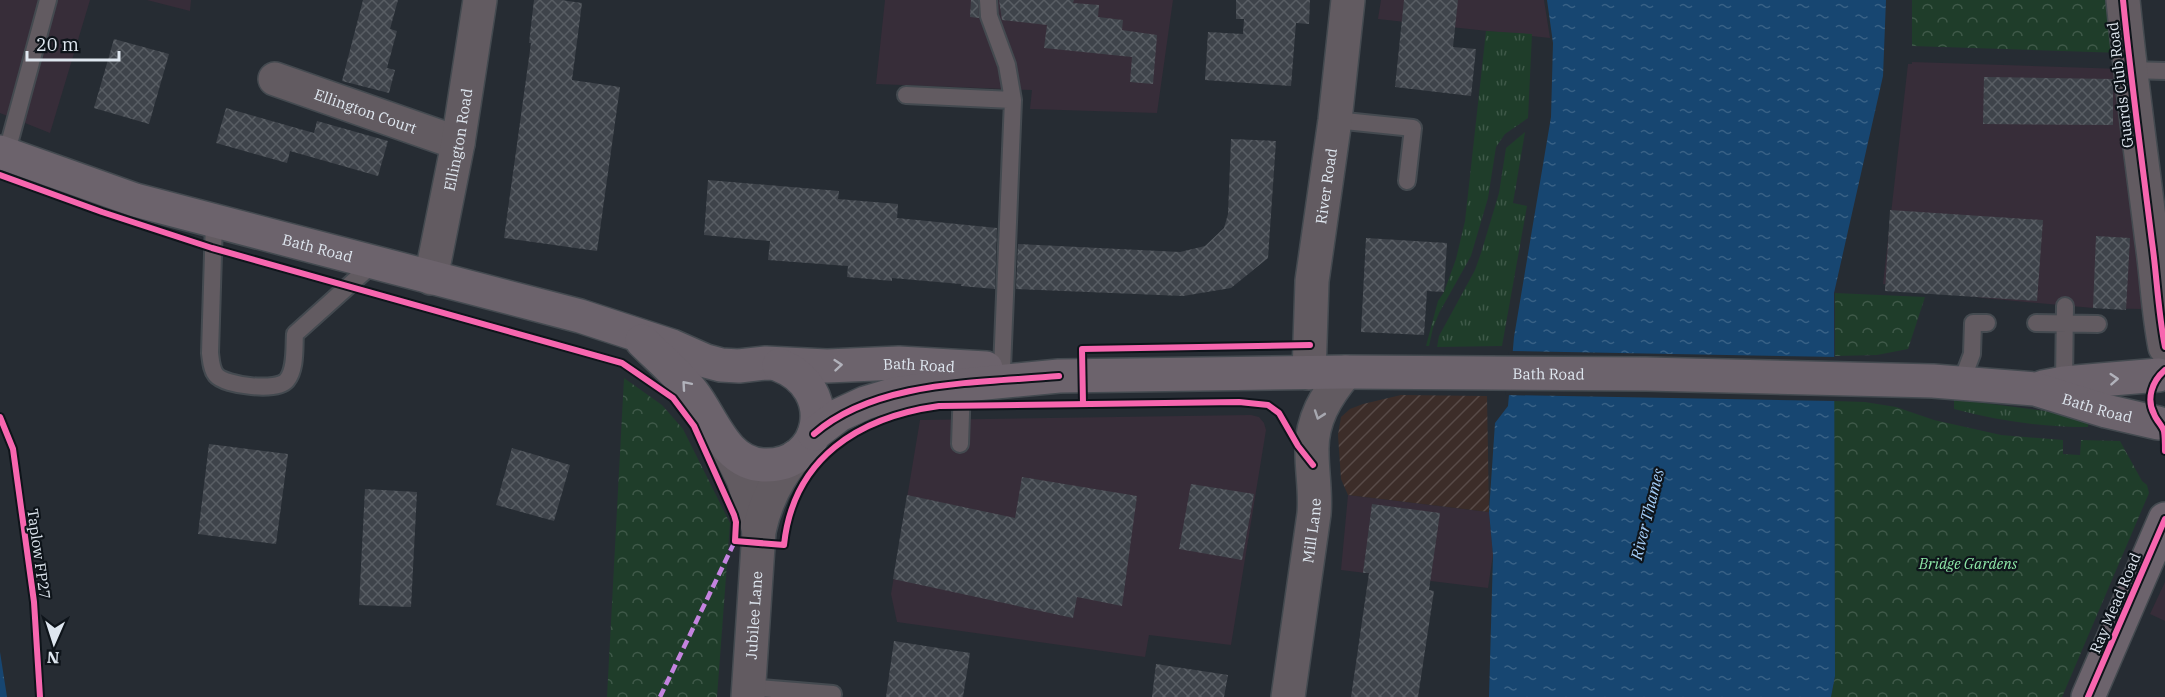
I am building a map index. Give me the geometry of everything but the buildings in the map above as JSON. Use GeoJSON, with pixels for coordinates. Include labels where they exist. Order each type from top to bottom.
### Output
{"type":"FeatureCollection","features":[{"type":"Feature","properties":{"kind":"main road","name":"Bath Road"},"geometry":{"type":"LineString","coordinates":[[3,154],[135,200],[580,316],[721,365],[827,366],[899,363],[962,365],[1059,376]]}},
{"type":"Feature","properties":{"kind":"main road","name":"Bath Road"},"geometry":{"type":"LineString","coordinates":[[636,335],[692,392],[723,440],[747,462],[771,466],[804,446],[839,415],[873,400],[909,391],[1059,376],[1346,372],[1646,374],[2050,386],[2163,364]]}},
{"type":"Feature","properties":{"kind":"main road","name":"Bath Road"},"geometry":{"type":"LineString","coordinates":[[2163,364],[2150,399],[2152,412],[2163,433]]}},
{"type":"Feature","properties":{"kind":"main road"},"geometry":{"type":"LineString","coordinates":[[723,440],[716,411],[723,387],[731,377],[766,365],[791,369],[813,392],[818,413],[804,446]]}},
{"type":"Feature","properties":{"kind":"main road","name":"Bath Road"},"geometry":{"type":"LineString","coordinates":[[2050,386],[2163,433]]}},
{"type":"Feature","properties":{"kind":"main road","name":"Ray Mead Road"},"geometry":{"type":"LineString","coordinates":[[2088,697],[2165,519]]}},
{"type":"Feature","properties":{"kind":"street","name":"Ellington Road"},"geometry":{"type":"LineString","coordinates":[[431,278],[458,143],[480,0]]}},
{"type":"Feature","properties":{"kind":"street","name":"River Road"},"geometry":{"type":"LineString","coordinates":[[1309,373],[1312,281],[1335,120],[1348,0]]}},
{"type":"Feature","properties":{"kind":"street","name":"Guards Club Road"},"geometry":{"type":"LineString","coordinates":[[2123,0],[2130,70],[2160,266],[2159,319],[2163,364]]}},
{"type":"Feature","properties":{"kind":"street","name":"Ellington Court"},"geometry":{"type":"LineString","coordinates":[[275,79],[458,143]]}},
{"type":"Feature","properties":{"kind":"street","name":"Mill Lane"},"geometry":{"type":"LineString","coordinates":[[1288,697],[1314,514],[1312,440],[1319,411],[1332,388],[1346,372]]}},
{"type":"Feature","properties":{"kind":"street","name":"Jubilee Lane"},"geometry":{"type":"LineString","coordinates":[[723,440],[743,479],[759,531]]}},
{"type":"Feature","properties":{"kind":"street","name":"Jubilee Lane"},"geometry":{"type":"LineString","coordinates":[[748,692],[759,531],[775,484],[804,446]]}},
{"type":"Feature","properties":{"kind":"lane"},"geometry":{"type":"LineString","coordinates":[[3,154],[48,0]]}},
{"type":"Feature","properties":{"kind":"lane"},"geometry":{"type":"LineString","coordinates":[[988,0],[989,16],[1007,65],[1013,100],[1002,369]]}},
{"type":"Feature","properties":{"kind":"lane"},"geometry":{"type":"LineString","coordinates":[[2130,70],[2165,71]]}},
{"type":"Feature","properties":{"kind":"lane"},"geometry":{"type":"LineString","coordinates":[[906,95],[1013,100]]}},
{"type":"Feature","properties":{"kind":"lane"},"geometry":{"type":"LineString","coordinates":[[1335,120],[1413,128],[1407,181]]}},
{"type":"Feature","properties":{"kind":"lane"},"geometry":{"type":"LineString","coordinates":[[214,221],[210,353],[216,375],[223,381],[273,387],[287,381],[292,370],[295,334],[374,263]]}},
{"type":"Feature","properties":{"kind":"lane"},"geometry":{"type":"LineString","coordinates":[[2050,386],[2065,324],[2065,306]]}},
{"type":"Feature","properties":{"kind":"lane"},"geometry":{"type":"LineString","coordinates":[[1947,382],[1972,354],[1973,323],[1988,323]]}},
{"type":"Feature","properties":{"kind":"lane"},"geometry":{"type":"LineString","coordinates":[[2036,323],[2098,324]]}},
{"type":"Feature","properties":{"kind":"lane"},"geometry":{"type":"LineString","coordinates":[[960,444],[962,385]]}},
{"type":"Feature","properties":{"kind":"lane"},"geometry":{"type":"LineString","coordinates":[[748,692],[833,694]]}},
{"type":"Feature","properties":{"kind":"shaded area"},"geometry":{"type":"Polygon","coordinates":[[[0,0],[90,0],[50,133],[0,113],[0,0]]]}},
{"type":"Feature","properties":{"kind":"shaded area"},"geometry":{"type":"Polygon","coordinates":[[[147,0],[191,0],[190,11],[147,0]]]}},
{"type":"Feature","properties":{"kind":"shaded area"},"geometry":{"type":"Polygon","coordinates":[[[885,0],[1173,0],[1157,113],[1030,109],[1032,90],[876,84],[885,0]]]}},
{"type":"Feature","properties":{"kind":"shaded area"},"geometry":{"type":"Polygon","coordinates":[[[1381,0],[1544,0],[1550,38],[1378,19],[1381,0]]]}},
{"type":"Feature","properties":{"kind":"shaded area"},"geometry":{"type":"Polygon","coordinates":[[[1912,62],[2123,69],[2144,288],[2141,309],[2093,308],[1983,298],[1883,284],[1908,64],[1912,62]]]}},
{"type":"Feature","properties":{"kind":"shaded area"},"geometry":{"type":"Polygon","coordinates":[[[1401,395],[1487,396],[1489,512],[1348,495],[1341,479],[1338,435],[1341,417],[1350,409],[1363,404],[1401,395]]]}},
{"type":"Feature","properties":{"kind":"shaded area"},"geometry":{"type":"Polygon","coordinates":[[[1251,415],[1259,417],[1266,430],[1231,645],[1149,635],[1145,657],[897,622],[891,594],[920,420],[1251,415]]]}},
{"type":"Feature","properties":{"kind":"shaded area"},"geometry":{"type":"Polygon","coordinates":[[[1348,495],[1489,512],[1493,555],[1488,588],[1341,570],[1348,495]]]}},
{"type":"Feature","properties":{"kind":"shaded area"},"geometry":{"type":"Polygon","coordinates":[[[2165,582],[2165,621],[2150,614],[2165,582]]]}},
{"type":"Feature","properties":{"kind":"green space"},"geometry":{"type":"Polygon","coordinates":[[[1912,0],[2115,0],[2122,53],[1912,46],[1912,0]]]}},
{"type":"Feature","properties":{"kind":"green space"},"geometry":{"type":"Polygon","coordinates":[[[1486,31],[1532,34],[1528,118],[1505,134],[1496,147],[1488,198],[1471,256],[1439,313],[1429,346],[1426,346],[1438,301],[1444,292],[1456,259],[1465,221],[1486,31]]]}},
{"type":"Feature","properties":{"kind":"green space"},"geometry":{"type":"Polygon","coordinates":[[[1525,132],[1513,203],[1527,206],[1502,346],[1437,347],[1439,336],[1475,270],[1481,253],[1499,193],[1506,148],[1525,132]]]}},
{"type":"Feature","properties":{"kind":"green space"},"geometry":{"type":"Polygon","coordinates":[[[1835,293],[1925,297],[1908,349],[1877,355],[1835,356],[1835,293]]]}},
{"type":"Feature","properties":{"kind":"green space"},"geometry":{"type":"Polygon","coordinates":[[[624,378],[662,405],[683,429],[730,523],[717,697],[607,697],[624,378]]]}},
{"type":"Feature","properties":{"kind":"green space"},"geometry":{"type":"Polygon","coordinates":[[[1954,399],[2088,418],[2088,427],[2037,424],[1987,417],[1954,409],[1954,399]]]}},
{"type":"Feature","properties":{"kind":"green space","name":"Bridge Gardens"},"geometry":{"type":"Polygon","coordinates":[[[1834,401],[1865,402],[1896,407],[1934,420],[2001,435],[2063,440],[2063,454],[2080,455],[2081,440],[2120,441],[2142,481],[2147,485],[2149,493],[2062,697],[1831,697],[1835,676],[1834,401]]]}},
{"type":"Feature","properties":{"kind":"water","name":"River Thames"},"geometry":{"type":"Polygon","coordinates":[[[1547,0],[1886,0],[1883,76],[1834,293],[1835,676],[1831,697],[1489,697],[1493,555],[1489,512],[1495,423],[1508,406],[1514,337],[1551,117],[1553,43],[1547,0]]]}},
{"type":"Feature","properties":{"kind":"water"},"geometry":{"type":"Polygon","coordinates":[[[0,652],[7,697],[0,697],[0,652]]]}},
{"type":"Feature","properties":{"kind":"pier"},"geometry":{"type":"Polygon","coordinates":[[[1509,351],[1837,357],[1837,401],[1505,395],[1509,351]]]}},
{"type":"Feature","properties":{"kind":"marked path"},"geometry":{"type":"LineString","coordinates":[[660,697],[735,541]]}},
{"type":"Feature","properties":{"kind":"cycle path"},"geometry":{"type":"LineString","coordinates":[[2123,0],[2165,347]]}},
{"type":"Feature","properties":{"kind":"cycle path"},"geometry":{"type":"LineString","coordinates":[[0,175],[212,248],[622,363],[673,398],[694,426],[734,515],[735,541],[784,545],[790,514],[801,488],[816,466],[835,447],[857,432],[882,420],[939,406],[1239,402],[1268,405],[1279,413],[1298,446],[1313,465]]}},
{"type":"Feature","properties":{"kind":"cycle path"},"geometry":{"type":"LineString","coordinates":[[1083,404],[1082,349],[1310,345]]}},
{"type":"Feature","properties":{"kind":"cycle path"},"geometry":{"type":"LineString","coordinates":[[2165,370],[2157,379],[2151,396],[2152,408],[2164,431],[2165,451]]}},
{"type":"Feature","properties":{"kind":"cycle path"},"geometry":{"type":"LineString","coordinates":[[814,434],[839,416],[867,403],[898,394],[963,383],[1059,376]]}},
{"type":"Feature","properties":{"kind":"cycle path","name":"Taplow FP27"},"geometry":{"type":"LineString","coordinates":[[0,417],[13,449],[34,602],[40,697]]}},
{"type":"Feature","properties":{"kind":"cycle path"},"geometry":{"type":"LineString","coordinates":[[2088,697],[2165,519]]}}]}
